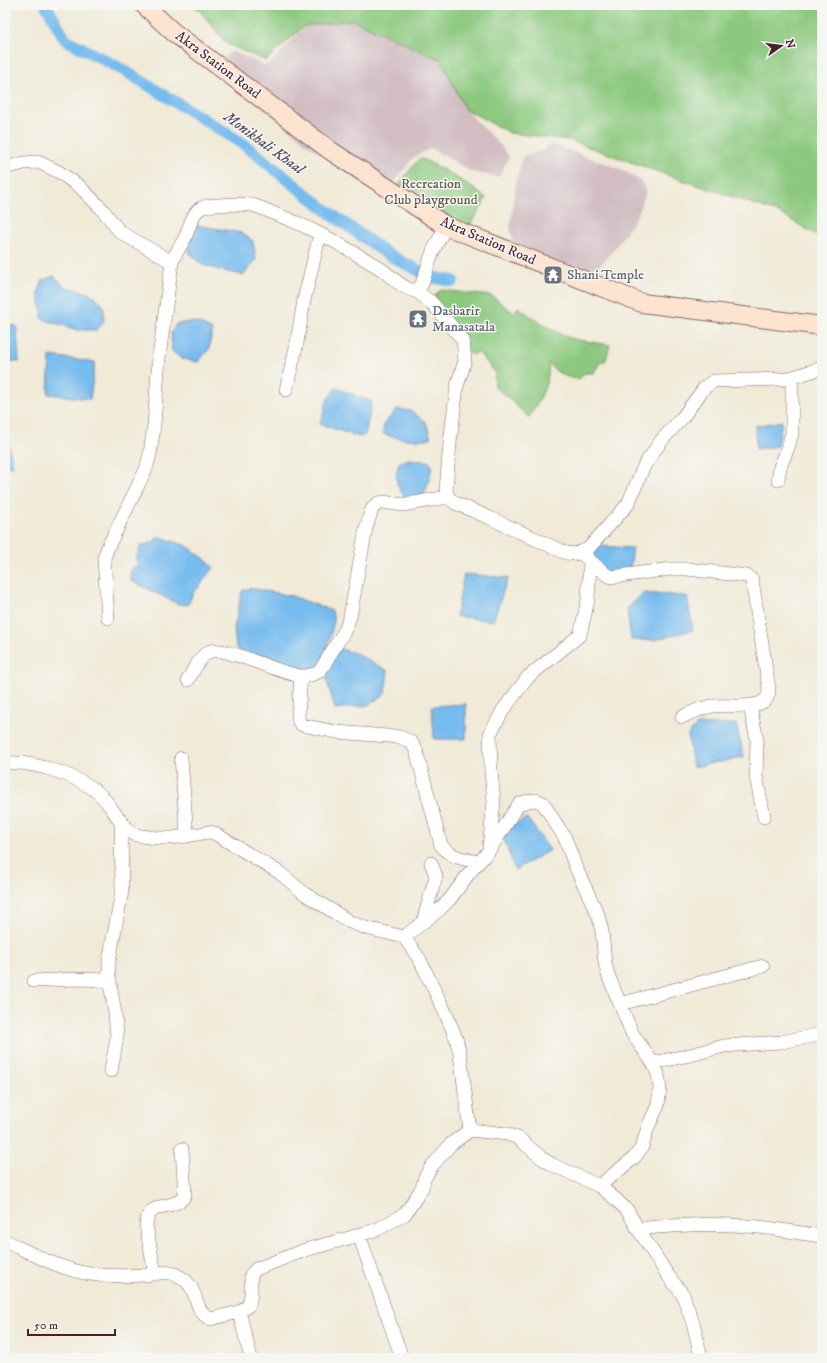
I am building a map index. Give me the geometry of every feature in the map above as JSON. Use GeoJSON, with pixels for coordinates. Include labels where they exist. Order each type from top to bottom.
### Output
{"type":"FeatureCollection","features":[{"type":"Feature","properties":{"kind":"main road","name":"Akra Station Road"},"geometry":{"type":"LineString","coordinates":[[144,5],[173,32],[331,151],[446,226],[642,303],[822,326]]}},
{"type":"Feature","properties":{"kind":"street"},"geometry":{"type":"LineString","coordinates":[[5,168],[24,163],[38,162],[59,172],[79,186],[101,208],[120,232],[172,262]]}},
{"type":"Feature","properties":{"kind":"street"},"geometry":{"type":"LineString","coordinates":[[108,618],[104,558],[146,469],[150,454],[154,425],[159,357],[172,262],[198,210],[216,205],[233,204],[253,206],[291,220],[320,234],[382,269],[411,290],[419,288]]}},
{"type":"Feature","properties":{"kind":"street"},"geometry":{"type":"LineString","coordinates":[[419,288],[433,251],[446,226]]}},
{"type":"Feature","properties":{"kind":"street"},"geometry":{"type":"LineString","coordinates":[[286,390],[297,343],[304,300],[320,234]]}},
{"type":"Feature","properties":{"kind":"street"},"geometry":{"type":"LineString","coordinates":[[419,288],[463,340],[465,361],[457,386],[446,490],[448,497],[456,504],[566,553],[586,557],[607,576],[612,577],[671,569],[687,569],[750,578],[754,585],[769,689],[768,698],[763,702],[750,706],[713,706],[695,710],[682,717]]}},
{"type":"Feature","properties":{"kind":"street"},"geometry":{"type":"LineString","coordinates":[[488,852],[494,801],[491,772],[490,734],[503,710],[528,677],[580,636],[588,600],[586,557],[588,549],[628,504],[644,466],[661,441],[682,418],[705,387],[714,381],[792,378],[822,368]]}},
{"type":"Feature","properties":{"kind":"street"},"geometry":{"type":"LineString","coordinates":[[778,480],[780,466],[788,448],[792,433],[792,378]]}},
{"type":"Feature","properties":{"kind":"street"},"geometry":{"type":"LineString","coordinates":[[188,680],[203,656],[209,651],[216,650],[228,652],[301,676],[314,674],[320,671],[345,630],[350,616],[366,528],[372,509],[378,503],[383,502],[403,505],[448,497]]}},
{"type":"Feature","properties":{"kind":"street"},"geometry":{"type":"LineString","coordinates":[[301,676],[298,717],[302,725],[336,732],[400,737],[411,742],[416,750],[441,845],[446,852],[452,855],[479,862]]}},
{"type":"Feature","properties":{"kind":"street"},"geometry":{"type":"LineString","coordinates":[[750,706],[757,740],[756,776],[764,817]]}},
{"type":"Feature","properties":{"kind":"street"},"geometry":{"type":"LineString","coordinates":[[181,758],[187,836]]}},
{"type":"Feature","properties":{"kind":"street"},"geometry":{"type":"LineString","coordinates":[[5,763],[15,762],[33,765],[74,777],[87,784],[105,799],[129,831],[137,835],[161,839],[209,832],[220,836],[280,873],[305,894],[350,922],[366,928],[404,937],[420,960],[456,1038],[460,1054],[470,1130]]}},
{"type":"Feature","properties":{"kind":"street"},"geometry":{"type":"LineString","coordinates":[[404,937],[440,909],[450,899],[470,872],[488,852],[519,804],[536,800],[543,802],[565,838],[576,868],[598,915],[602,931],[605,962],[608,974],[632,1033],[653,1062],[658,1074],[660,1087],[658,1105],[648,1127],[642,1147],[606,1191]]}},
{"type":"Feature","properties":{"kind":"street"},"geometry":{"type":"LineString","coordinates":[[111,1071],[116,1037],[109,961],[122,891],[120,820]]}},
{"type":"Feature","properties":{"kind":"street"},"geometry":{"type":"LineString","coordinates":[[423,922],[436,876],[431,863]]}},
{"type":"Feature","properties":{"kind":"street"},"geometry":{"type":"LineString","coordinates":[[620,1004],[764,966]]}},
{"type":"Feature","properties":{"kind":"street"},"geometry":{"type":"LineString","coordinates":[[34,981],[76,979],[110,980]]}},
{"type":"Feature","properties":{"kind":"street"},"geometry":{"type":"LineString","coordinates":[[653,1062],[690,1055],[724,1046],[781,1042],[822,1034]]}},
{"type":"Feature","properties":{"kind":"street"},"geometry":{"type":"LineString","coordinates":[[5,1241],[46,1260],[89,1274],[123,1275],[168,1272],[176,1274],[186,1280],[194,1291],[199,1311],[210,1319],[239,1312],[249,1305],[251,1296],[251,1275],[256,1269],[305,1250],[359,1235],[378,1228],[405,1214],[422,1188],[425,1177],[432,1166],[451,1144],[470,1130],[507,1134],[518,1138],[543,1159],[553,1165],[606,1191],[627,1210],[667,1274],[683,1295],[694,1326],[701,1358]]}},
{"type":"Feature","properties":{"kind":"street"},"geometry":{"type":"LineString","coordinates":[[156,1274],[146,1225],[146,1218],[152,1210],[178,1202],[185,1195],[182,1150]]}},
{"type":"Feature","properties":{"kind":"street"},"geometry":{"type":"LineString","coordinates":[[638,1229],[733,1225],[768,1228],[822,1236]]}},
{"type":"Feature","properties":{"kind":"street"},"geometry":{"type":"LineString","coordinates":[[359,1235],[402,1358]]}},
{"type":"Feature","properties":{"kind":"street"},"geometry":{"type":"LineString","coordinates":[[239,1312],[251,1358]]}},
{"type":"Feature","properties":{"kind":"shaded area"},"geometry":{"type":"Polygon","coordinates":[[[353,20],[441,60],[465,109],[501,146],[509,157],[499,177],[472,172],[431,148],[413,158],[388,191],[364,185],[308,145],[214,66],[232,51],[264,65],[270,64],[305,26],[353,20]]]}},
{"type":"Feature","properties":{"kind":"shaded area"},"geometry":{"type":"Polygon","coordinates":[[[551,144],[621,169],[641,181],[646,192],[638,214],[619,243],[588,279],[517,252],[513,242],[510,227],[516,181],[523,156],[542,151],[551,144]]]}},
{"type":"Feature","properties":{"kind":"green space"},"geometry":{"type":"Polygon","coordinates":[[[195,5],[822,5],[822,238],[777,212],[569,140],[510,133],[465,109],[441,60],[353,20],[304,26],[266,61],[227,44],[195,5]]]}},
{"type":"Feature","properties":{"kind":"green space","name":"Recreation Club playground"},"geometry":{"type":"Polygon","coordinates":[[[420,158],[454,176],[486,198],[468,227],[391,198],[402,180],[420,158]]]}},
{"type":"Feature","properties":{"kind":"green space"},"geometry":{"type":"Polygon","coordinates":[[[441,290],[492,296],[514,313],[518,307],[563,335],[578,340],[610,345],[606,360],[599,364],[594,373],[584,373],[579,379],[570,378],[562,374],[548,363],[548,377],[546,384],[537,405],[529,417],[504,394],[495,388],[495,372],[478,352],[472,355],[467,352],[437,304],[435,295],[441,290]]]}},
{"type":"Feature","properties":{"kind":"water"},"geometry":{"type":"Polygon","coordinates":[[[196,225],[242,233],[253,241],[256,260],[243,275],[203,265],[190,255],[188,242],[196,225]]]}},
{"type":"Feature","properties":{"kind":"water"},"geometry":{"type":"Polygon","coordinates":[[[54,276],[65,287],[80,290],[96,297],[104,307],[104,321],[97,330],[78,330],[42,319],[42,311],[38,294],[43,280],[54,276]]]}},
{"type":"Feature","properties":{"kind":"water"},"geometry":{"type":"Polygon","coordinates":[[[191,322],[201,324],[212,330],[209,349],[198,362],[182,359],[172,351],[171,334],[176,324],[191,322]]]}},
{"type":"Feature","properties":{"kind":"water"},"geometry":{"type":"Polygon","coordinates":[[[5,325],[17,326],[19,362],[5,360],[5,325]]]}},
{"type":"Feature","properties":{"kind":"water"},"geometry":{"type":"Polygon","coordinates":[[[50,356],[95,362],[90,399],[48,394],[50,356]]]}},
{"type":"Feature","properties":{"kind":"water"},"geometry":{"type":"Polygon","coordinates":[[[336,388],[372,402],[365,435],[359,437],[320,424],[328,399],[336,388]]]}},
{"type":"Feature","properties":{"kind":"water"},"geometry":{"type":"Polygon","coordinates":[[[397,409],[411,411],[426,422],[431,438],[413,440],[383,434],[384,424],[397,409]]]}},
{"type":"Feature","properties":{"kind":"water"},"geometry":{"type":"Polygon","coordinates":[[[782,421],[778,446],[756,449],[755,426],[782,421]]]}},
{"type":"Feature","properties":{"kind":"water"},"geometry":{"type":"Polygon","coordinates":[[[5,429],[13,466],[5,467],[5,429]]]}},
{"type":"Feature","properties":{"kind":"water"},"geometry":{"type":"Polygon","coordinates":[[[409,459],[428,461],[432,466],[424,494],[415,499],[408,500],[401,491],[396,479],[399,463],[409,459]]]}},
{"type":"Feature","properties":{"kind":"water"},"geometry":{"type":"Polygon","coordinates":[[[158,536],[187,546],[205,559],[214,568],[193,593],[188,605],[178,604],[130,580],[131,569],[137,565],[137,556],[141,546],[154,542],[158,536]]]}},
{"type":"Feature","properties":{"kind":"water"},"geometry":{"type":"Polygon","coordinates":[[[594,546],[633,548],[628,582],[588,568],[594,546]]]}},
{"type":"Feature","properties":{"kind":"water"},"geometry":{"type":"Polygon","coordinates":[[[464,574],[508,578],[493,621],[456,616],[464,574]]]}},
{"type":"Feature","properties":{"kind":"water"},"geometry":{"type":"Polygon","coordinates":[[[250,588],[292,596],[332,611],[334,622],[327,648],[316,671],[298,673],[244,656],[236,647],[234,628],[242,591],[250,588]]]}},
{"type":"Feature","properties":{"kind":"water"},"geometry":{"type":"Polygon","coordinates":[[[643,593],[687,596],[693,630],[655,640],[631,640],[627,609],[643,593]]]}},
{"type":"Feature","properties":{"kind":"water"},"geometry":{"type":"Polygon","coordinates":[[[340,649],[355,653],[388,671],[385,694],[368,705],[335,709],[326,677],[333,655],[340,649]]]}},
{"type":"Feature","properties":{"kind":"water"},"geometry":{"type":"Polygon","coordinates":[[[466,704],[466,739],[434,739],[432,706],[466,704]]]}},
{"type":"Feature","properties":{"kind":"water"},"geometry":{"type":"Polygon","coordinates":[[[736,724],[744,757],[693,767],[688,735],[697,725],[736,724]]]}},
{"type":"Feature","properties":{"kind":"water"},"geometry":{"type":"Polygon","coordinates":[[[527,818],[550,850],[515,870],[501,831],[527,818]]]}},
{"type":"Feature","properties":{"kind":"waterway","name":"Monikhali Khaal"},"geometry":{"type":"LineString","coordinates":[[46,5],[65,39],[125,71],[242,143],[331,214],[389,255],[431,277],[453,281]]}},
{"type":"Feature","properties":{"kind":"place","name":"Shani Temple"},"geometry":{"type":"Point","coordinates":[553,275]}},
{"type":"Feature","properties":{"kind":"place","name":"Dasbarir Manasatala"},"geometry":{"type":"Point","coordinates":[418,319]}}]}
